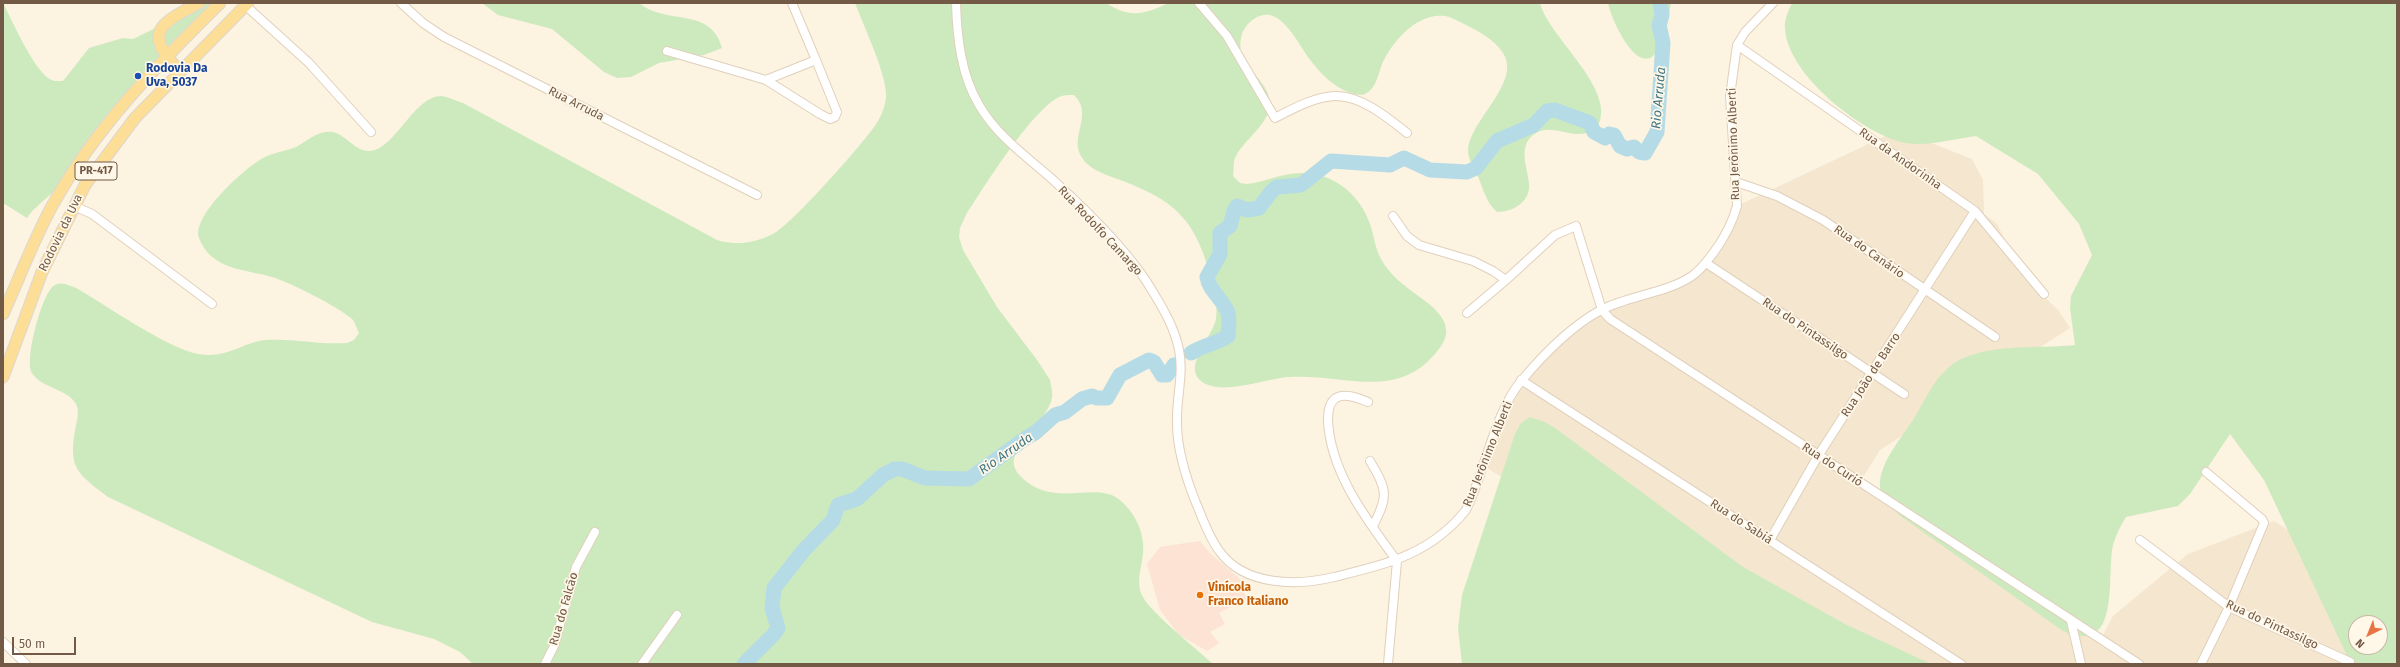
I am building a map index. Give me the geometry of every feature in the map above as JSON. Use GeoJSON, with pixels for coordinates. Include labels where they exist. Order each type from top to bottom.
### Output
{"type":"FeatureCollection","features":[{"type":"Feature","properties":{"kind":"main road"},"geometry":{"type":"LineString","coordinates":[[180,71],[166,57],[160,48],[159,38],[161,30],[173,17],[199,3]]}},
{"type":"Feature","properties":{"kind":"main road","name":"Rodovia da Uva"},"geometry":{"type":"LineString","coordinates":[[3,314],[52,206],[121,105],[220,3]]}},
{"type":"Feature","properties":{"kind":"main road","name":"Rodovia da Uva"},"geometry":{"type":"LineString","coordinates":[[3,377],[42,272],[85,185],[135,118],[247,4]]}},
{"type":"Feature","properties":{"kind":"street","name":"Rua Arruda"},"geometry":{"type":"LineString","coordinates":[[401,3],[423,23],[444,37],[756,196]]}},
{"type":"Feature","properties":{"kind":"street"},"geometry":{"type":"LineString","coordinates":[[667,51],[766,80],[830,119],[835,117],[837,112],[792,3]]}},
{"type":"Feature","properties":{"kind":"street","name":"Rua Rodolfo Camargo"},"geometry":{"type":"LineString","coordinates":[[956,3],[956,23],[964,69],[978,104],[1007,141],[1054,181],[1133,264],[1152,290],[1173,330],[1179,352],[1181,369],[1176,424],[1179,450],[1190,487],[1213,543],[1220,554],[1236,568],[1252,576],[1273,581],[1302,583],[1397,561]]}},
{"type":"Feature","properties":{"kind":"street"},"geometry":{"type":"LineString","coordinates":[[1199,3],[1227,36],[1275,118],[1293,108],[1336,96],[1361,102],[1386,116],[1407,133]]}},
{"type":"Feature","properties":{"kind":"street","name":"Rua Jerônimo Alberti"},"geometry":{"type":"LineString","coordinates":[[1397,561],[1443,533],[1455,523],[1466,510],[1502,415],[1521,380],[1580,323],[1602,310],[1678,283],[1692,276],[1706,263],[1725,238],[1733,222],[1737,206],[1730,96],[1737,45],[1745,32],[1773,3]]}},
{"type":"Feature","properties":{"kind":"street"},"geometry":{"type":"LineString","coordinates":[[247,4],[310,63],[371,132]]}},
{"type":"Feature","properties":{"kind":"street","name":"Rua da Andorinha"},"geometry":{"type":"LineString","coordinates":[[1737,45],[1975,211],[2044,294]]}},
{"type":"Feature","properties":{"kind":"street"},"geometry":{"type":"LineString","coordinates":[[766,80],[816,60]]}},
{"type":"Feature","properties":{"kind":"street","name":"Rua do Canário"},"geometry":{"type":"LineString","coordinates":[[1736,182],[1777,196],[1823,220],[1924,291],[1995,337]]}},
{"type":"Feature","properties":{"kind":"street"},"geometry":{"type":"LineString","coordinates":[[74,206],[92,214],[212,304]]}},
{"type":"Feature","properties":{"kind":"street","name":"Rua João de Barro"},"geometry":{"type":"LineString","coordinates":[[1770,540],[1818,456],[1975,211]]}},
{"type":"Feature","properties":{"kind":"street"},"geometry":{"type":"LineString","coordinates":[[1393,216],[1407,236],[1419,245],[1473,261],[1493,271],[1506,280]]}},
{"type":"Feature","properties":{"kind":"street"},"geometry":{"type":"LineString","coordinates":[[1467,312],[1506,280],[1555,235],[1576,226],[1602,310]]}},
{"type":"Feature","properties":{"kind":"street","name":"Rua do Pintassilgo"},"geometry":{"type":"LineString","coordinates":[[1706,263],[1904,394]]}},
{"type":"Feature","properties":{"kind":"street","name":"Rua do Curió"},"geometry":{"type":"LineString","coordinates":[[1602,310],[1610,319],[2139,664]]}},
{"type":"Feature","properties":{"kind":"street","name":"Rua do Sabiá"},"geometry":{"type":"LineString","coordinates":[[1521,380],[1962,664]]}},
{"type":"Feature","properties":{"kind":"street"},"geometry":{"type":"LineString","coordinates":[[1368,402],[1346,396],[1336,397],[1331,403],[1328,412],[1329,427],[1336,458],[1345,479],[1373,526],[1397,561],[1388,664]]}},
{"type":"Feature","properties":{"kind":"street"},"geometry":{"type":"LineString","coordinates":[[1370,460],[1383,482],[1385,492],[1383,503],[1373,526]]}},
{"type":"Feature","properties":{"kind":"street"},"geometry":{"type":"LineString","coordinates":[[2201,664],[2229,607],[2263,527],[2262,519],[2206,472]]}},
{"type":"Feature","properties":{"kind":"street","name":"Rua do Falcão"},"geometry":{"type":"LineString","coordinates":[[545,664],[554,646],[576,567],[595,532]]}},
{"type":"Feature","properties":{"kind":"street","name":"Rua do Pintassilgo"},"geometry":{"type":"LineString","coordinates":[[2140,540],[2229,607],[2350,662]]}},
{"type":"Feature","properties":{"kind":"street"},"geometry":{"type":"LineString","coordinates":[[642,664],[677,615]]}},
{"type":"Feature","properties":{"kind":"street"},"geometry":{"type":"LineString","coordinates":[[2071,620],[2081,664]]}},
{"type":"Feature","properties":{"kind":"street"},"geometry":{"type":"LineString","coordinates":[[3,642],[26,664]]}},
{"type":"Feature","properties":{"kind":"shaded area"},"geometry":{"type":"Polygon","coordinates":[[[1898,130],[1972,159],[1983,180],[1984,214],[1997,224],[2009,248],[2014,264],[2027,280],[2058,310],[2070,328],[1880,450],[1860,482],[2101,639],[2113,616],[2188,554],[2274,521],[2291,532],[2330,584],[2348,628],[2348,655],[2359,655],[2363,664],[1801,664],[1484,466],[1511,396],[1580,323],[1602,310],[1671,286],[1706,263],[1737,206],[1898,130]]]}},
{"type":"Feature","properties":{"kind":"shaded area","name":"Vinícola Franco Italiano"},"geometry":{"type":"Polygon","coordinates":[[[1200,541],[1210,553],[1248,586],[1244,592],[1247,599],[1219,613],[1225,624],[1210,632],[1219,643],[1207,651],[1179,635],[1160,610],[1147,564],[1160,547],[1200,541]]]}},
{"type":"Feature","properties":{"kind":"green space"},"geometry":{"type":"Polygon","coordinates":[[[3,3],[29,54],[42,72],[52,80],[63,81],[89,48],[123,38],[133,39],[207,3],[215,3],[187,41],[57,188],[27,218],[3,203],[3,3]]]}},
{"type":"Feature","properties":{"kind":"green space"},"geometry":{"type":"Polygon","coordinates":[[[482,3],[639,3],[650,10],[662,14],[687,18],[708,26],[716,35],[722,48],[704,55],[659,63],[631,77],[617,78],[604,72],[552,29],[498,15],[482,3]]]}},
{"type":"Feature","properties":{"kind":"green space"},"geometry":{"type":"Polygon","coordinates":[[[855,3],[1106,3],[1122,11],[1137,13],[1152,10],[1168,3],[1540,3],[1546,17],[1556,33],[1593,84],[1600,101],[1601,117],[1594,132],[1574,134],[1557,130],[1546,130],[1536,133],[1530,138],[1525,149],[1525,162],[1529,183],[1527,195],[1515,208],[1497,212],[1486,197],[1468,154],[1471,138],[1501,89],[1506,76],[1507,64],[1503,53],[1485,36],[1450,17],[1435,16],[1425,19],[1415,24],[1399,38],[1386,55],[1372,89],[1363,95],[1359,95],[1332,83],[1323,75],[1287,27],[1280,20],[1272,16],[1263,15],[1254,19],[1247,25],[1241,38],[1240,48],[1247,65],[1264,86],[1270,103],[1266,118],[1235,158],[1233,176],[1240,183],[1247,184],[1287,174],[1312,174],[1323,176],[1343,187],[1352,194],[1365,213],[1379,255],[1388,270],[1401,283],[1436,310],[1445,323],[1445,338],[1441,346],[1425,364],[1408,375],[1390,380],[1371,382],[1309,377],[1288,377],[1234,387],[1214,387],[1206,384],[1198,378],[1195,371],[1199,353],[1216,319],[1215,298],[1211,278],[1199,242],[1182,216],[1158,197],[1101,173],[1086,163],[1079,151],[1078,143],[1082,110],[1080,103],[1074,95],[1061,96],[1048,105],[1035,117],[1009,151],[966,215],[960,228],[959,237],[963,250],[997,307],[1037,360],[1050,380],[1052,398],[1049,406],[1018,450],[1014,458],[1015,468],[1027,482],[1052,493],[1101,493],[1112,495],[1121,501],[1135,518],[1143,539],[1139,586],[1143,597],[1155,613],[1213,664],[473,664],[460,652],[434,639],[372,622],[108,497],[81,474],[74,460],[73,450],[78,414],[76,404],[67,395],[36,378],[32,373],[30,366],[32,341],[40,312],[50,290],[55,285],[64,284],[78,289],[137,326],[170,344],[198,354],[208,355],[226,353],[265,340],[347,343],[354,340],[359,333],[352,319],[302,289],[272,277],[240,270],[220,262],[204,249],[199,238],[199,228],[204,217],[212,204],[223,192],[247,169],[258,161],[267,156],[289,150],[318,134],[327,132],[332,132],[343,136],[363,150],[375,150],[392,138],[424,103],[433,98],[442,96],[463,103],[717,240],[732,243],[745,243],[759,240],[773,234],[782,227],[811,199],[871,131],[882,113],[886,98],[886,89],[874,50],[855,3]]]}},
{"type":"Feature","properties":{"kind":"green space"},"geometry":{"type":"Polygon","coordinates":[[[1608,3],[1671,3],[1664,37],[1654,55],[1647,59],[1639,57],[1632,50],[1618,30],[1608,3]]]}},
{"type":"Feature","properties":{"kind":"green space"},"geometry":{"type":"Polygon","coordinates":[[[1792,3],[2397,3],[2397,664],[2351,664],[2264,480],[2230,434],[2190,494],[2178,506],[2126,517],[2118,531],[2113,545],[2108,609],[2103,624],[2095,633],[2082,636],[2063,631],[1899,515],[1887,503],[1882,496],[1880,478],[1887,459],[1916,415],[1933,385],[1955,362],[1975,354],[2003,349],[2075,345],[2070,308],[2071,296],[2092,255],[2079,224],[2038,174],[1976,136],[1929,144],[1910,144],[1884,136],[1847,114],[1812,82],[1799,65],[1789,47],[1785,29],[1787,16],[1792,3]]]}},
{"type":"Feature","properties":{"kind":"green space"},"geometry":{"type":"Polygon","coordinates":[[[1530,417],[1545,422],[1555,428],[1743,567],[1845,624],[1931,664],[1462,664],[1458,628],[1462,595],[1515,434],[1521,423],[1530,417]]]}},
{"type":"Feature","properties":{"kind":"waterway","name":"Rio Arruda"},"geometry":{"type":"LineString","coordinates":[[1191,353],[1228,336],[1229,315],[1223,303],[1210,287],[1207,277],[1220,254],[1220,233],[1230,226],[1237,206],[1247,210],[1259,208],[1271,192],[1277,187],[1301,185],[1331,161],[1390,165],[1404,158],[1430,170],[1467,172],[1476,168],[1497,141],[1534,125],[1547,111],[1555,110],[1590,123],[1594,132],[1605,138],[1609,134],[1614,135],[1620,146],[1627,149],[1634,147],[1639,152],[1645,153],[1657,132],[1663,43],[1659,25],[1662,15],[1660,3]]}},
{"type":"Feature","properties":{"kind":"waterway","name":"Rio Arruda"},"geometry":{"type":"LineString","coordinates":[[744,664],[774,634],[778,628],[772,608],[774,588],[804,550],[833,520],[838,505],[857,499],[883,475],[895,469],[902,469],[925,478],[969,479],[1035,433],[1055,415],[1065,412],[1082,399],[1092,396],[1097,398],[1107,398],[1120,375],[1149,360],[1154,362],[1162,375],[1167,375],[1174,365]]}},
{"type":"Feature","properties":{"kind":"place","name":"Rodovia Da Uva, 5037"},"geometry":{"type":"Point","coordinates":[138,76]}},
{"type":"Feature","properties":{"kind":"place","name":"Vinícola Franco Italiano"},"geometry":{"type":"Point","coordinates":[1200,595]}}]}
